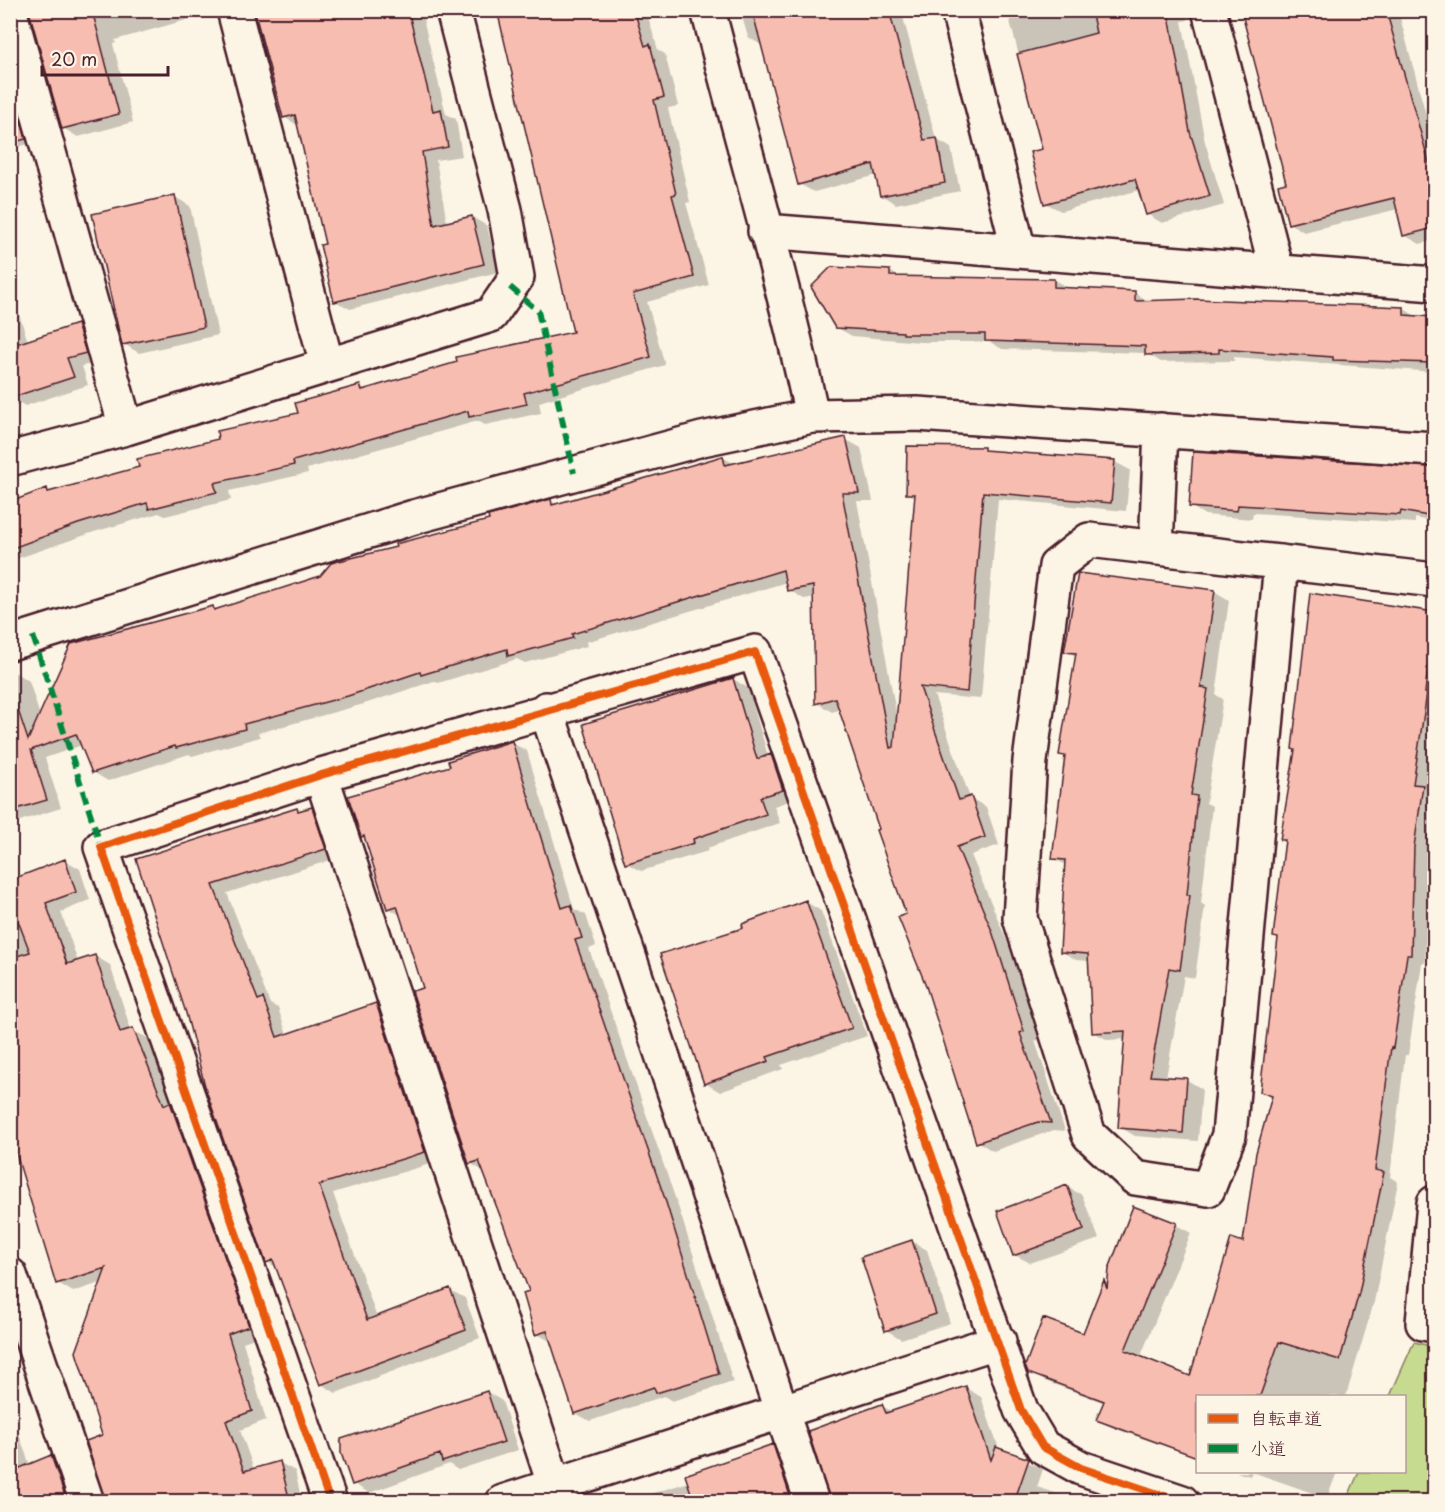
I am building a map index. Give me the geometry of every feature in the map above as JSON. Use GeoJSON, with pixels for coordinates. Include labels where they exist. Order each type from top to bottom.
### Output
{"type":"FeatureCollection","features":[{"type":"Feature","properties":{"kind":"street"},"geometry":{"type":"LineString","coordinates":[[234,10],[327,365]]}},
{"type":"Feature","properties":{"kind":"street"},"geometry":{"type":"LineString","coordinates":[[10,459],[126,428],[491,315],[517,277],[506,210],[453,10]]}},
{"type":"Feature","properties":{"kind":"street"},"geometry":{"type":"LineString","coordinates":[[708,10],[765,231],[789,307],[812,416]]}},
{"type":"Feature","properties":{"kind":"street"},"geometry":{"type":"LineString","coordinates":[[958,10],[1019,251]]}},
{"type":"Feature","properties":{"kind":"street"},"geometry":{"type":"LineString","coordinates":[[1209,10],[1276,271]]}},
{"type":"Feature","properties":{"kind":"street"},"geometry":{"type":"LineString","coordinates":[[10,13],[126,428]]}},
{"type":"Feature","properties":{"kind":"street"},"geometry":{"type":"LineString","coordinates":[[765,231],[1434,284]]}},
{"type":"Feature","properties":{"kind":"street"},"geometry":{"type":"LineString","coordinates":[[10,643],[414,517],[702,439],[812,416],[917,414],[1434,448]]}},
{"type":"Feature","properties":{"kind":"street"},"geometry":{"type":"LineString","coordinates":[[1156,548],[1161,430]]}},
{"type":"Feature","properties":{"kind":"street"},"geometry":{"type":"LineString","coordinates":[[1281,562],[1229,1135],[1208,1189],[1134,1178],[1089,1135],[1020,918],[1029,761],[1056,566],[1089,540],[1281,562],[1434,580]]}},
{"type":"Feature","properties":{"kind":"street"},"geometry":{"type":"LineString","coordinates":[[330,1502],[101,847],[321,775],[546,709],[755,652],[999,1341],[1021,1410],[1043,1447],[1081,1468],[1182,1502]]}},
{"type":"Feature","properties":{"kind":"street"},"geometry":{"type":"LineString","coordinates":[[546,709],[812,1502]]}},
{"type":"Feature","properties":{"kind":"street"},"geometry":{"type":"LineString","coordinates":[[321,775],[557,1493]]}},
{"type":"Feature","properties":{"kind":"street"},"geometry":{"type":"LineString","coordinates":[[1434,1203],[1423,1323],[1434,1325]]}},
{"type":"Feature","properties":{"kind":"street"},"geometry":{"type":"LineString","coordinates":[[10,1275],[87,1502]]}},
{"type":"Feature","properties":{"kind":"street"},"geometry":{"type":"LineString","coordinates":[[503,1502],[557,1493],[783,1412],[999,1341]]}},
{"type":"Feature","properties":{"kind":"green space"},"geometry":{"type":"Polygon","coordinates":[[[1414,1342],[1434,1347],[1434,1501],[1346,1501],[1359,1473],[1406,1473],[1406,1395],[1390,1395],[1414,1342]]]}},
{"type":"Feature","properties":{"kind":"building"},"geometry":{"type":"Polygon","coordinates":[[[92,10],[119,114],[62,129],[29,11],[92,10]]]}},
{"type":"Feature","properties":{"kind":"building"},"geometry":{"type":"Polygon","coordinates":[[[254,10],[408,10],[433,111],[441,109],[448,147],[422,152],[434,225],[472,216],[484,264],[334,302],[320,245],[325,244],[295,115],[283,118],[254,10]]]}},
{"type":"Feature","properties":{"kind":"building"},"geometry":{"type":"Polygon","coordinates":[[[497,10],[634,10],[645,46],[650,44],[664,97],[654,100],[676,194],[672,195],[694,277],[633,294],[651,357],[524,393],[527,404],[469,417],[468,411],[293,461],[294,465],[214,483],[217,492],[149,509],[147,503],[78,524],[10,549],[10,502],[47,488],[48,492],[139,467],[137,459],[218,439],[217,431],[298,413],[295,403],[360,385],[362,390],[457,362],[456,357],[573,332],[497,10]]]}},
{"type":"Feature","properties":{"kind":"building"},"geometry":{"type":"Polygon","coordinates":[[[752,10],[889,10],[924,140],[937,138],[945,183],[880,196],[873,164],[798,185],[752,10]]]}},
{"type":"Feature","properties":{"kind":"building"},"geometry":{"type":"Polygon","coordinates":[[[1091,10],[1168,10],[1190,132],[1210,196],[1146,215],[1135,179],[1044,204],[1030,152],[1042,149],[1017,54],[1096,33],[1091,10]]]}},
{"type":"Feature","properties":{"kind":"building"},"geometry":{"type":"Polygon","coordinates":[[[1241,10],[1386,10],[1434,180],[1434,228],[1403,236],[1394,198],[1288,224],[1278,185],[1286,183],[1241,10]]]}},
{"type":"Feature","properties":{"kind":"building"},"geometry":{"type":"Polygon","coordinates":[[[10,84],[26,139],[10,143],[10,84]]]}},
{"type":"Feature","properties":{"kind":"building"},"geometry":{"type":"Polygon","coordinates":[[[175,195],[204,327],[122,345],[92,214],[175,195]]]}},
{"type":"Feature","properties":{"kind":"building"},"geometry":{"type":"Polygon","coordinates":[[[831,267],[890,270],[890,276],[1054,279],[1054,287],[1135,291],[1135,301],[1196,299],[1404,307],[1404,315],[1434,317],[1434,363],[1333,360],[1333,357],[1219,349],[1219,353],[1145,355],[1145,346],[985,341],[985,334],[903,334],[903,332],[835,328],[811,287],[831,267]]]}},
{"type":"Feature","properties":{"kind":"building"},"geometry":{"type":"Polygon","coordinates":[[[77,324],[86,353],[67,358],[74,377],[10,398],[10,346],[77,324]]]}},
{"type":"Feature","properties":{"kind":"building"},"geometry":{"type":"Polygon","coordinates":[[[846,437],[859,493],[842,493],[890,748],[894,747],[915,494],[906,494],[907,446],[984,447],[984,450],[1115,460],[1111,503],[983,492],[967,692],[920,687],[959,800],[971,796],[985,837],[957,847],[992,931],[1024,1031],[1020,1033],[1051,1123],[1038,1122],[976,1143],[925,983],[898,917],[906,914],[876,830],[879,829],[835,698],[815,704],[813,586],[787,591],[783,570],[572,634],[573,638],[508,656],[507,649],[421,675],[420,672],[348,696],[244,724],[245,729],[176,748],[175,746],[92,773],[76,734],[31,750],[47,800],[10,811],[10,711],[18,710],[28,740],[71,644],[213,606],[214,610],[320,576],[331,563],[489,520],[488,516],[551,499],[552,505],[723,456],[725,465],[846,437]]]}},
{"type":"Feature","properties":{"kind":"building"},"geometry":{"type":"Polygon","coordinates":[[[1193,452],[1434,467],[1434,517],[1401,511],[1400,515],[1238,505],[1237,511],[1189,507],[1193,452]]]}},
{"type":"Feature","properties":{"kind":"building"},"geometry":{"type":"Polygon","coordinates":[[[1078,573],[1215,590],[1201,687],[1208,689],[1191,795],[1197,796],[1187,895],[1190,895],[1180,970],[1169,968],[1150,1076],[1187,1078],[1183,1133],[1118,1128],[1125,1031],[1092,1033],[1088,954],[1060,952],[1065,860],[1052,859],[1065,756],[1059,755],[1076,653],[1064,652],[1078,573]]]}},
{"type":"Feature","properties":{"kind":"building"},"geometry":{"type":"Polygon","coordinates":[[[1310,593],[1434,612],[1425,693],[1427,693],[1413,784],[1423,785],[1414,847],[1411,955],[1407,955],[1393,1048],[1391,1047],[1375,1170],[1384,1172],[1359,1293],[1340,1360],[1279,1342],[1260,1395],[1196,1395],[1196,1457],[1096,1420],[1104,1401],[1028,1373],[1025,1366],[1043,1318],[1083,1333],[1104,1280],[1107,1289],[1109,1269],[1133,1206],[1177,1223],[1125,1350],[1190,1376],[1231,1238],[1243,1242],[1256,1153],[1272,1096],[1260,1092],[1278,938],[1273,937],[1285,840],[1280,840],[1295,750],[1292,749],[1310,593]]]}},
{"type":"Feature","properties":{"kind":"building"},"geometry":{"type":"Polygon","coordinates":[[[733,678],[757,759],[771,754],[783,790],[760,797],[766,814],[693,839],[694,843],[625,864],[583,724],[733,678]]]}},
{"type":"Feature","properties":{"kind":"building"},"geometry":{"type":"Polygon","coordinates":[[[512,741],[562,908],[571,905],[582,938],[575,940],[665,1199],[719,1374],[656,1393],[654,1387],[574,1414],[547,1331],[535,1335],[523,1293],[529,1291],[479,1161],[469,1164],[412,991],[423,988],[397,906],[387,909],[364,836],[361,837],[348,796],[450,766],[448,761],[512,741]]]}},
{"type":"Feature","properties":{"kind":"building"},"geometry":{"type":"Polygon","coordinates":[[[312,807],[326,849],[213,885],[258,1000],[263,998],[277,1037],[376,1003],[425,1152],[319,1185],[367,1320],[450,1288],[466,1330],[320,1385],[273,1260],[266,1263],[206,1090],[186,1013],[136,859],[297,808],[298,811],[312,807]]]}},
{"type":"Feature","properties":{"kind":"building"},"geometry":{"type":"Polygon","coordinates":[[[65,859],[76,892],[46,903],[67,964],[95,955],[120,1032],[133,1028],[164,1105],[170,1102],[249,1326],[228,1334],[252,1411],[226,1421],[244,1471],[280,1461],[290,1502],[105,1502],[86,1441],[102,1435],[76,1352],[106,1268],[56,1284],[10,1134],[10,958],[30,952],[10,900],[10,880],[65,859]]]}},
{"type":"Feature","properties":{"kind":"building"},"geometry":{"type":"Polygon","coordinates":[[[806,900],[852,1028],[767,1057],[769,1061],[704,1084],[660,954],[743,928],[742,924],[806,900]]]}},
{"type":"Feature","properties":{"kind":"building"},"geometry":{"type":"Polygon","coordinates":[[[1067,1185],[1084,1230],[1013,1256],[997,1211],[1067,1185]]]}},
{"type":"Feature","properties":{"kind":"building"},"geometry":{"type":"Polygon","coordinates":[[[912,1240],[936,1314],[885,1331],[861,1257],[912,1240]]]}},
{"type":"Feature","properties":{"kind":"building"},"geometry":{"type":"Polygon","coordinates":[[[966,1386],[991,1460],[996,1447],[1029,1459],[1014,1502],[830,1502],[808,1431],[882,1404],[886,1413],[966,1386]]]}},
{"type":"Feature","properties":{"kind":"building"},"geometry":{"type":"Polygon","coordinates":[[[487,1391],[504,1442],[442,1462],[440,1454],[352,1485],[341,1453],[341,1439],[487,1391]]]}},
{"type":"Feature","properties":{"kind":"building"},"geometry":{"type":"Polygon","coordinates":[[[773,1444],[792,1502],[694,1502],[685,1475],[773,1444]]]}},
{"type":"Feature","properties":{"kind":"building"},"geometry":{"type":"Polygon","coordinates":[[[51,1455],[67,1502],[10,1502],[10,1472],[51,1455]]]}},
{"type":"Feature","properties":{"kind":"marked path"},"geometry":{"type":"LineString","coordinates":[[510,287],[538,311],[574,473]]}},
{"type":"Feature","properties":{"kind":"marked path"},"geometry":{"type":"LineString","coordinates":[[33,636],[101,847]]}},
{"type":"Feature","properties":{"kind":"cycle path"},"geometry":{"type":"LineString","coordinates":[[330,1502],[101,847],[321,775],[755,652],[1021,1410],[1043,1447],[1081,1468],[1182,1502]]}}]}
